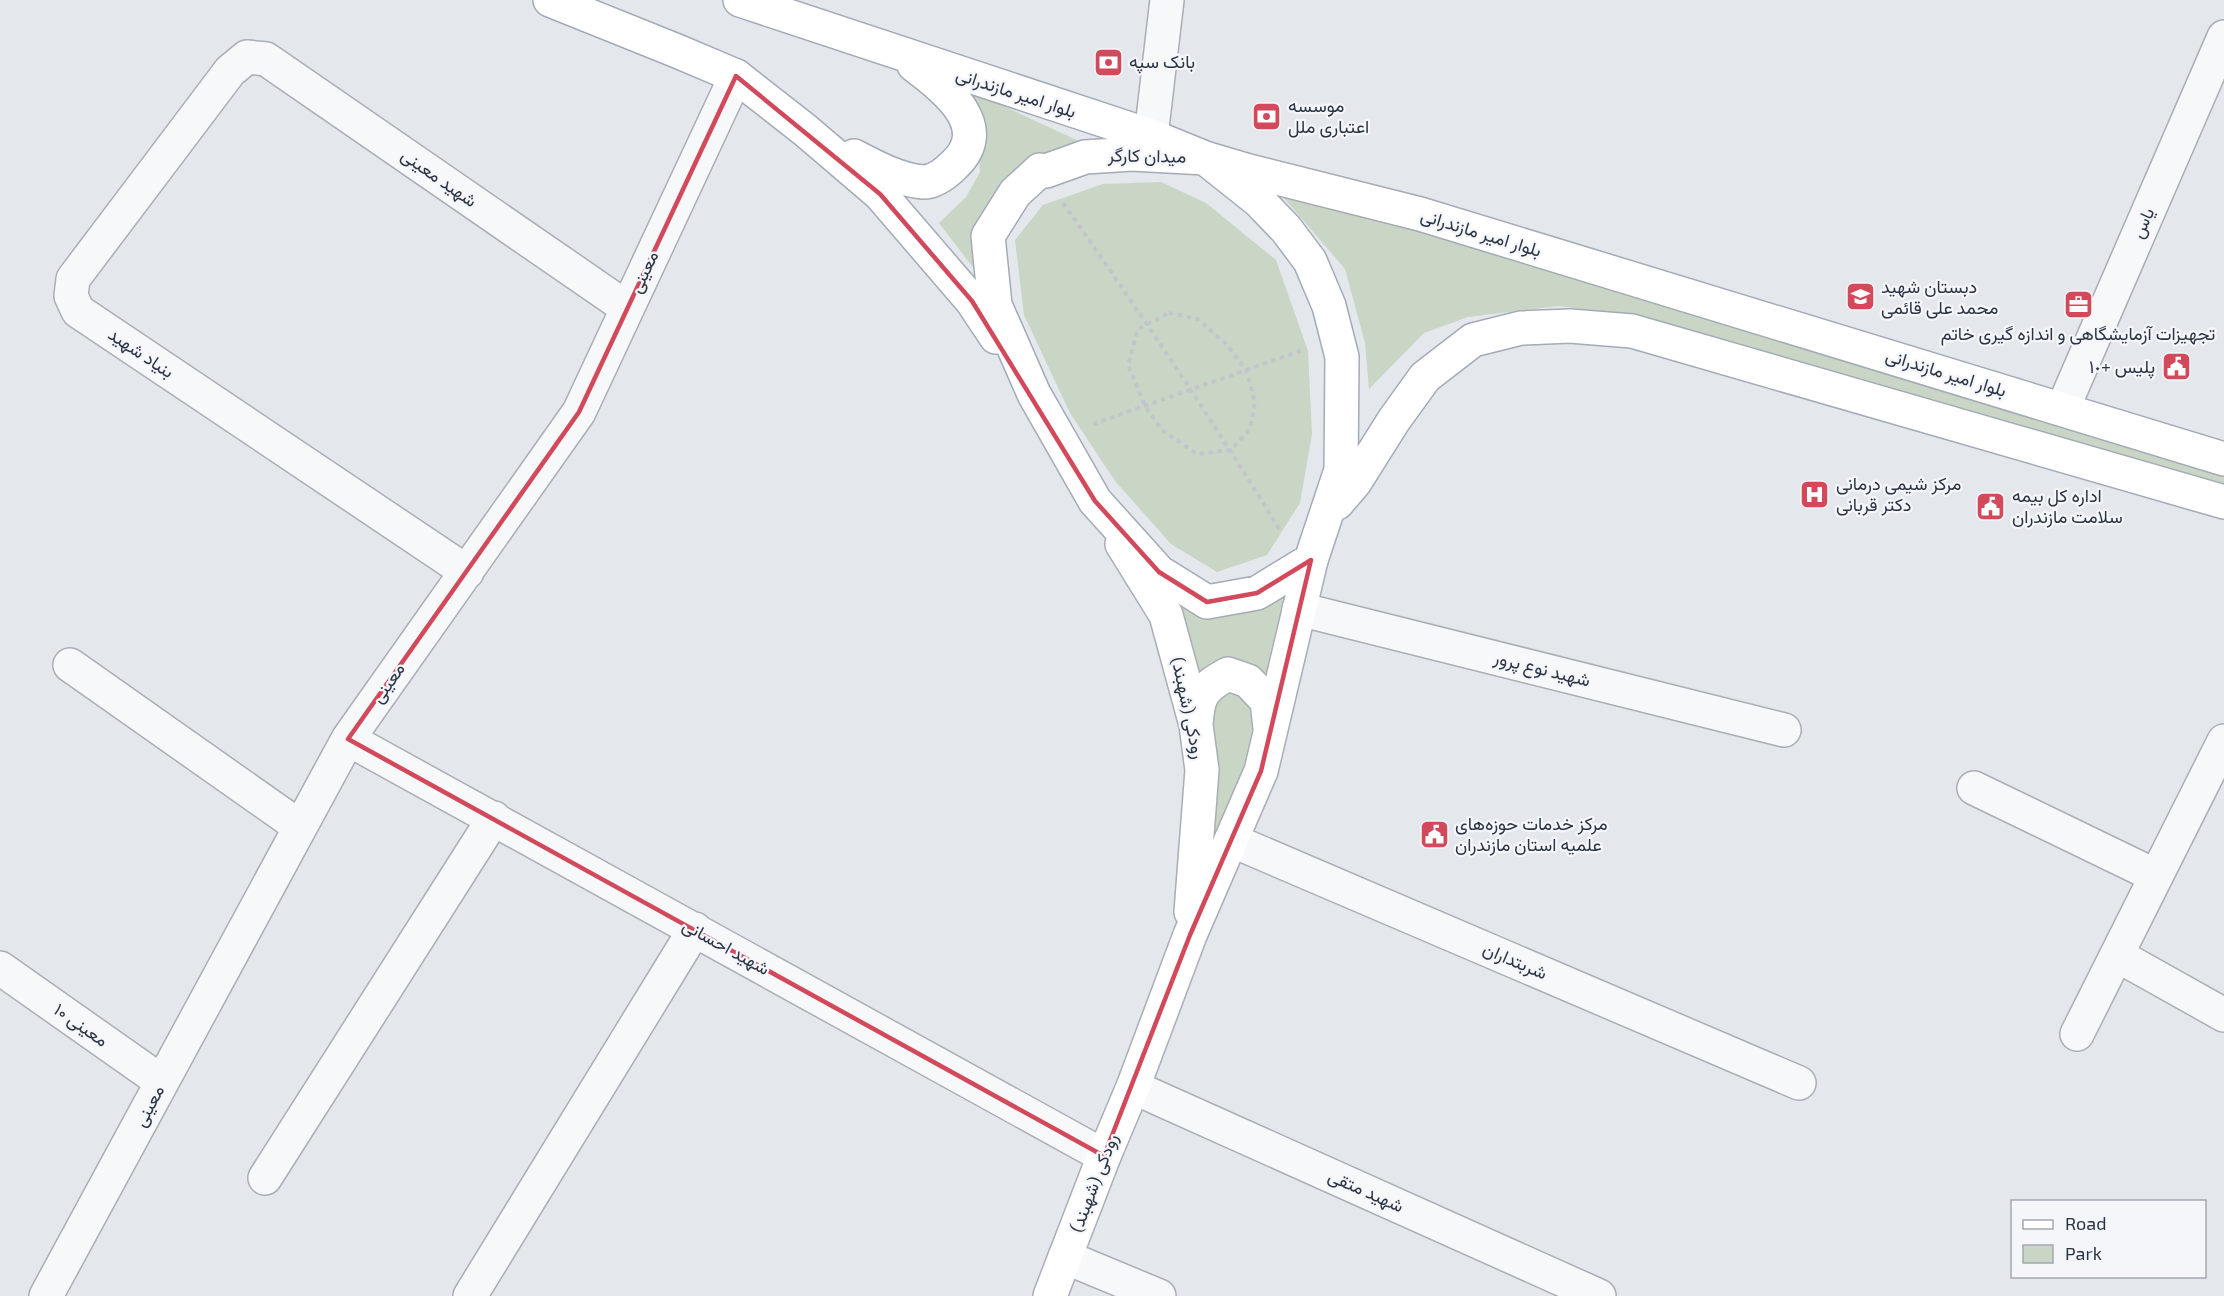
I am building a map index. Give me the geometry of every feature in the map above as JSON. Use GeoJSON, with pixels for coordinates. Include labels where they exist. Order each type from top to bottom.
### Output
{"type":"FeatureCollection","features":[{"type":"Feature","properties":{"kind":"main road"},"geometry":{"type":"LineString","coordinates":[[550,0],[735,76],[805,130],[880,194],[972,301],[1034,394]]}},
{"type":"Feature","properties":{"kind":"main road","name":"بلوار امیر مازندرانی"},"geometry":{"type":"LineString","coordinates":[[740,0],[1151,136],[1205,158],[1420,214],[2063,408],[2224,459]]}},
{"type":"Feature","properties":{"kind":"main road"},"geometry":{"type":"LineString","coordinates":[[805,130],[893,175],[924,182],[942,176],[958,162],[971,141],[968,118],[942,87],[897,52]]}},
{"type":"Feature","properties":{"kind":"main road","name":"میدان کارگر"},"geometry":{"type":"LineString","coordinates":[[1132,154],[1205,158],[1259,201],[1286,229],[1310,261],[1329,306],[1342,357],[1341,470],[1327,516],[1306,563],[1257,593],[1207,602],[1159,572],[1095,501],[1034,394],[995,306],[988,236],[1015,193],[1040,170],[1046,171],[1085,157],[1132,154]]}},
{"type":"Feature","properties":{"kind":"main road"},"geometry":{"type":"LineString","coordinates":[[1327,516],[1355,482],[1394,420],[1425,377],[1473,340],[1521,328],[1570,326],[1632,331],[2224,502]]}},
{"type":"Feature","properties":{"kind":"main road","name":"رودکی (شهبند)"},"geometry":{"type":"LineString","coordinates":[[1095,501],[1166,615],[1196,724],[1202,770],[1192,878],[1190,935]]}},
{"type":"Feature","properties":{"kind":"main road","name":"رودکی (شهبند)"},"geometry":{"type":"LineString","coordinates":[[1050,1296],[1133,1087],[1190,935],[1261,771],[1299,609],[1306,563]]}},
{"type":"Feature","properties":{"kind":"main road"},"geometry":{"type":"LineString","coordinates":[[1196,724],[1197,702],[1208,685],[1228,674],[1248,681],[1268,701],[1271,730]]}},
{"type":"Feature","properties":{"kind":"street"},"geometry":{"type":"LineString","coordinates":[[1151,136],[1167,0]]}},
{"type":"Feature","properties":{"kind":"street","name":"یاس"},"geometry":{"type":"LineString","coordinates":[[2063,408],[2224,37]]}},
{"type":"Feature","properties":{"kind":"street","name":"شهید معینی"},"geometry":{"type":"LineString","coordinates":[[247,57],[266,59],[627,308]]}},
{"type":"Feature","properties":{"kind":"street","name":"بنیاد شهید"},"geometry":{"type":"LineString","coordinates":[[247,57],[230,71],[73,279],[71,296],[78,311],[466,572]]}},
{"type":"Feature","properties":{"kind":"street","name":"معینی"},"geometry":{"type":"LineString","coordinates":[[46,1296],[348,739],[579,412],[735,76]]}},
{"type":"Feature","properties":{"kind":"street","name":"شهید نوع پرور"},"geometry":{"type":"LineString","coordinates":[[1299,609],[1784,730]]}},
{"type":"Feature","properties":{"kind":"street"},"geometry":{"type":"LineString","coordinates":[[70,665],[300,827]]}},
{"type":"Feature","properties":{"kind":"street","name":"شهید احسانی"},"geometry":{"type":"LineString","coordinates":[[348,739],[1104,1156]]}},
{"type":"Feature","properties":{"kind":"street"},"geometry":{"type":"LineString","coordinates":[[2077,1034],[2224,741]]}},
{"type":"Feature","properties":{"kind":"street"},"geometry":{"type":"LineString","coordinates":[[1974,789],[2156,876]]}},
{"type":"Feature","properties":{"kind":"street"},"geometry":{"type":"LineString","coordinates":[[265,1178],[494,818]]}},
{"type":"Feature","properties":{"kind":"street","name":"شربتداران"},"geometry":{"type":"LineString","coordinates":[[1231,840],[1799,1083]]}},
{"type":"Feature","properties":{"kind":"street"},"geometry":{"type":"LineString","coordinates":[[470,1296],[695,929]]}},
{"type":"Feature","properties":{"kind":"street"},"geometry":{"type":"LineString","coordinates":[[2116,955],[2224,1015]]}},
{"type":"Feature","properties":{"kind":"street","name":"معینی ۱۰"},"geometry":{"type":"LineString","coordinates":[[0,969],[162,1082]]}},
{"type":"Feature","properties":{"kind":"street","name":"شهید متقی"},"geometry":{"type":"LineString","coordinates":[[1133,1087],[1599,1296]]}},
{"type":"Feature","properties":{"kind":"street"},"geometry":{"type":"LineString","coordinates":[[1065,1257],[1159,1296]]}},
{"type":"Feature","properties":{"kind":"path"},"geometry":{"type":"LineString","coordinates":[[1040,170],[1149,324],[1306,563]]}},
{"type":"Feature","properties":{"kind":"path"},"geometry":{"type":"LineString","coordinates":[[1169,313],[1198,319],[1227,345],[1246,370],[1255,402],[1250,429],[1231,450],[1197,454],[1162,430],[1145,406],[1128,365],[1138,329],[1149,324],[1169,313]]}},
{"type":"Feature","properties":{"kind":"path"},"geometry":{"type":"LineString","coordinates":[[1058,436],[1337,338]]}},
{"type":"Feature","properties":{"kind":"highlighted area"},"geometry":{"type":"Polygon","coordinates":[[[736,76],[880,194],[972,301],[1095,501],[1159,572],[1207,602],[1257,593],[1311,560],[1261,771],[1190,935],[1104,1156],[348,739],[579,412],[736,76]]]}},
{"type":"Feature","properties":{"kind":"green space"},"geometry":{"type":"Polygon","coordinates":[[[960,86],[1079,141],[1011,180],[981,221],[975,270],[939,223],[966,197],[980,172],[978,131],[960,86]]]}},
{"type":"Feature","properties":{"kind":"green space"},"geometry":{"type":"Polygon","coordinates":[[[1161,182],[1206,203],[1276,260],[1308,351],[1312,434],[1300,503],[1267,555],[1217,572],[1171,544],[1115,481],[1070,413],[1024,315],[1015,240],[1043,205],[1103,184],[1161,182]]]}},
{"type":"Feature","properties":{"kind":"green space"},"geometry":{"type":"Polygon","coordinates":[[[1278,191],[1501,250],[2224,468],[2224,490],[1645,318],[1560,306],[1468,317],[1424,333],[1369,389],[1365,343],[1345,269],[1278,191]]]}},
{"type":"Feature","properties":{"kind":"green space"},"geometry":{"type":"Polygon","coordinates":[[[1169,591],[1288,591],[1268,686],[1196,678],[1169,591]]]}},
{"type":"Feature","properties":{"kind":"green space"},"geometry":{"type":"Polygon","coordinates":[[[1227,689],[1242,692],[1254,705],[1256,740],[1206,870],[1206,704],[1227,689]]]}},
{"type":"Feature","properties":{"kind":"place","name":"بانک سپه"},"geometry":{"type":"Point","coordinates":[1108,62]}},
{"type":"Feature","properties":{"kind":"place","name":"موسسه اعتباری ملل"},"geometry":{"type":"Point","coordinates":[1267,116]}},
{"type":"Feature","properties":{"kind":"place","name":"دبستان شهید محمد علی قائمی"},"geometry":{"type":"Point","coordinates":[1860,297]}},
{"type":"Feature","properties":{"kind":"place","name":"تجهیزات آزمایشگاهی و اندازه گیری خاتم"},"geometry":{"type":"Point","coordinates":[2078,305]}},
{"type":"Feature","properties":{"kind":"place","name":"پلیس +١٠"},"geometry":{"type":"Point","coordinates":[2176,367]}},
{"type":"Feature","properties":{"kind":"place","name":"مرکز شیمی درمانی دکتر قربانی"},"geometry":{"type":"Point","coordinates":[1815,494]}},
{"type":"Feature","properties":{"kind":"place","name":"اداره کل بیمه سلامت مازندران"},"geometry":{"type":"Point","coordinates":[1991,506]}},
{"type":"Feature","properties":{"kind":"place","name":"مرکز خدمات حوزه‌های علمیه استان مازندران"},"geometry":{"type":"Point","coordinates":[1434,834]}}]}
